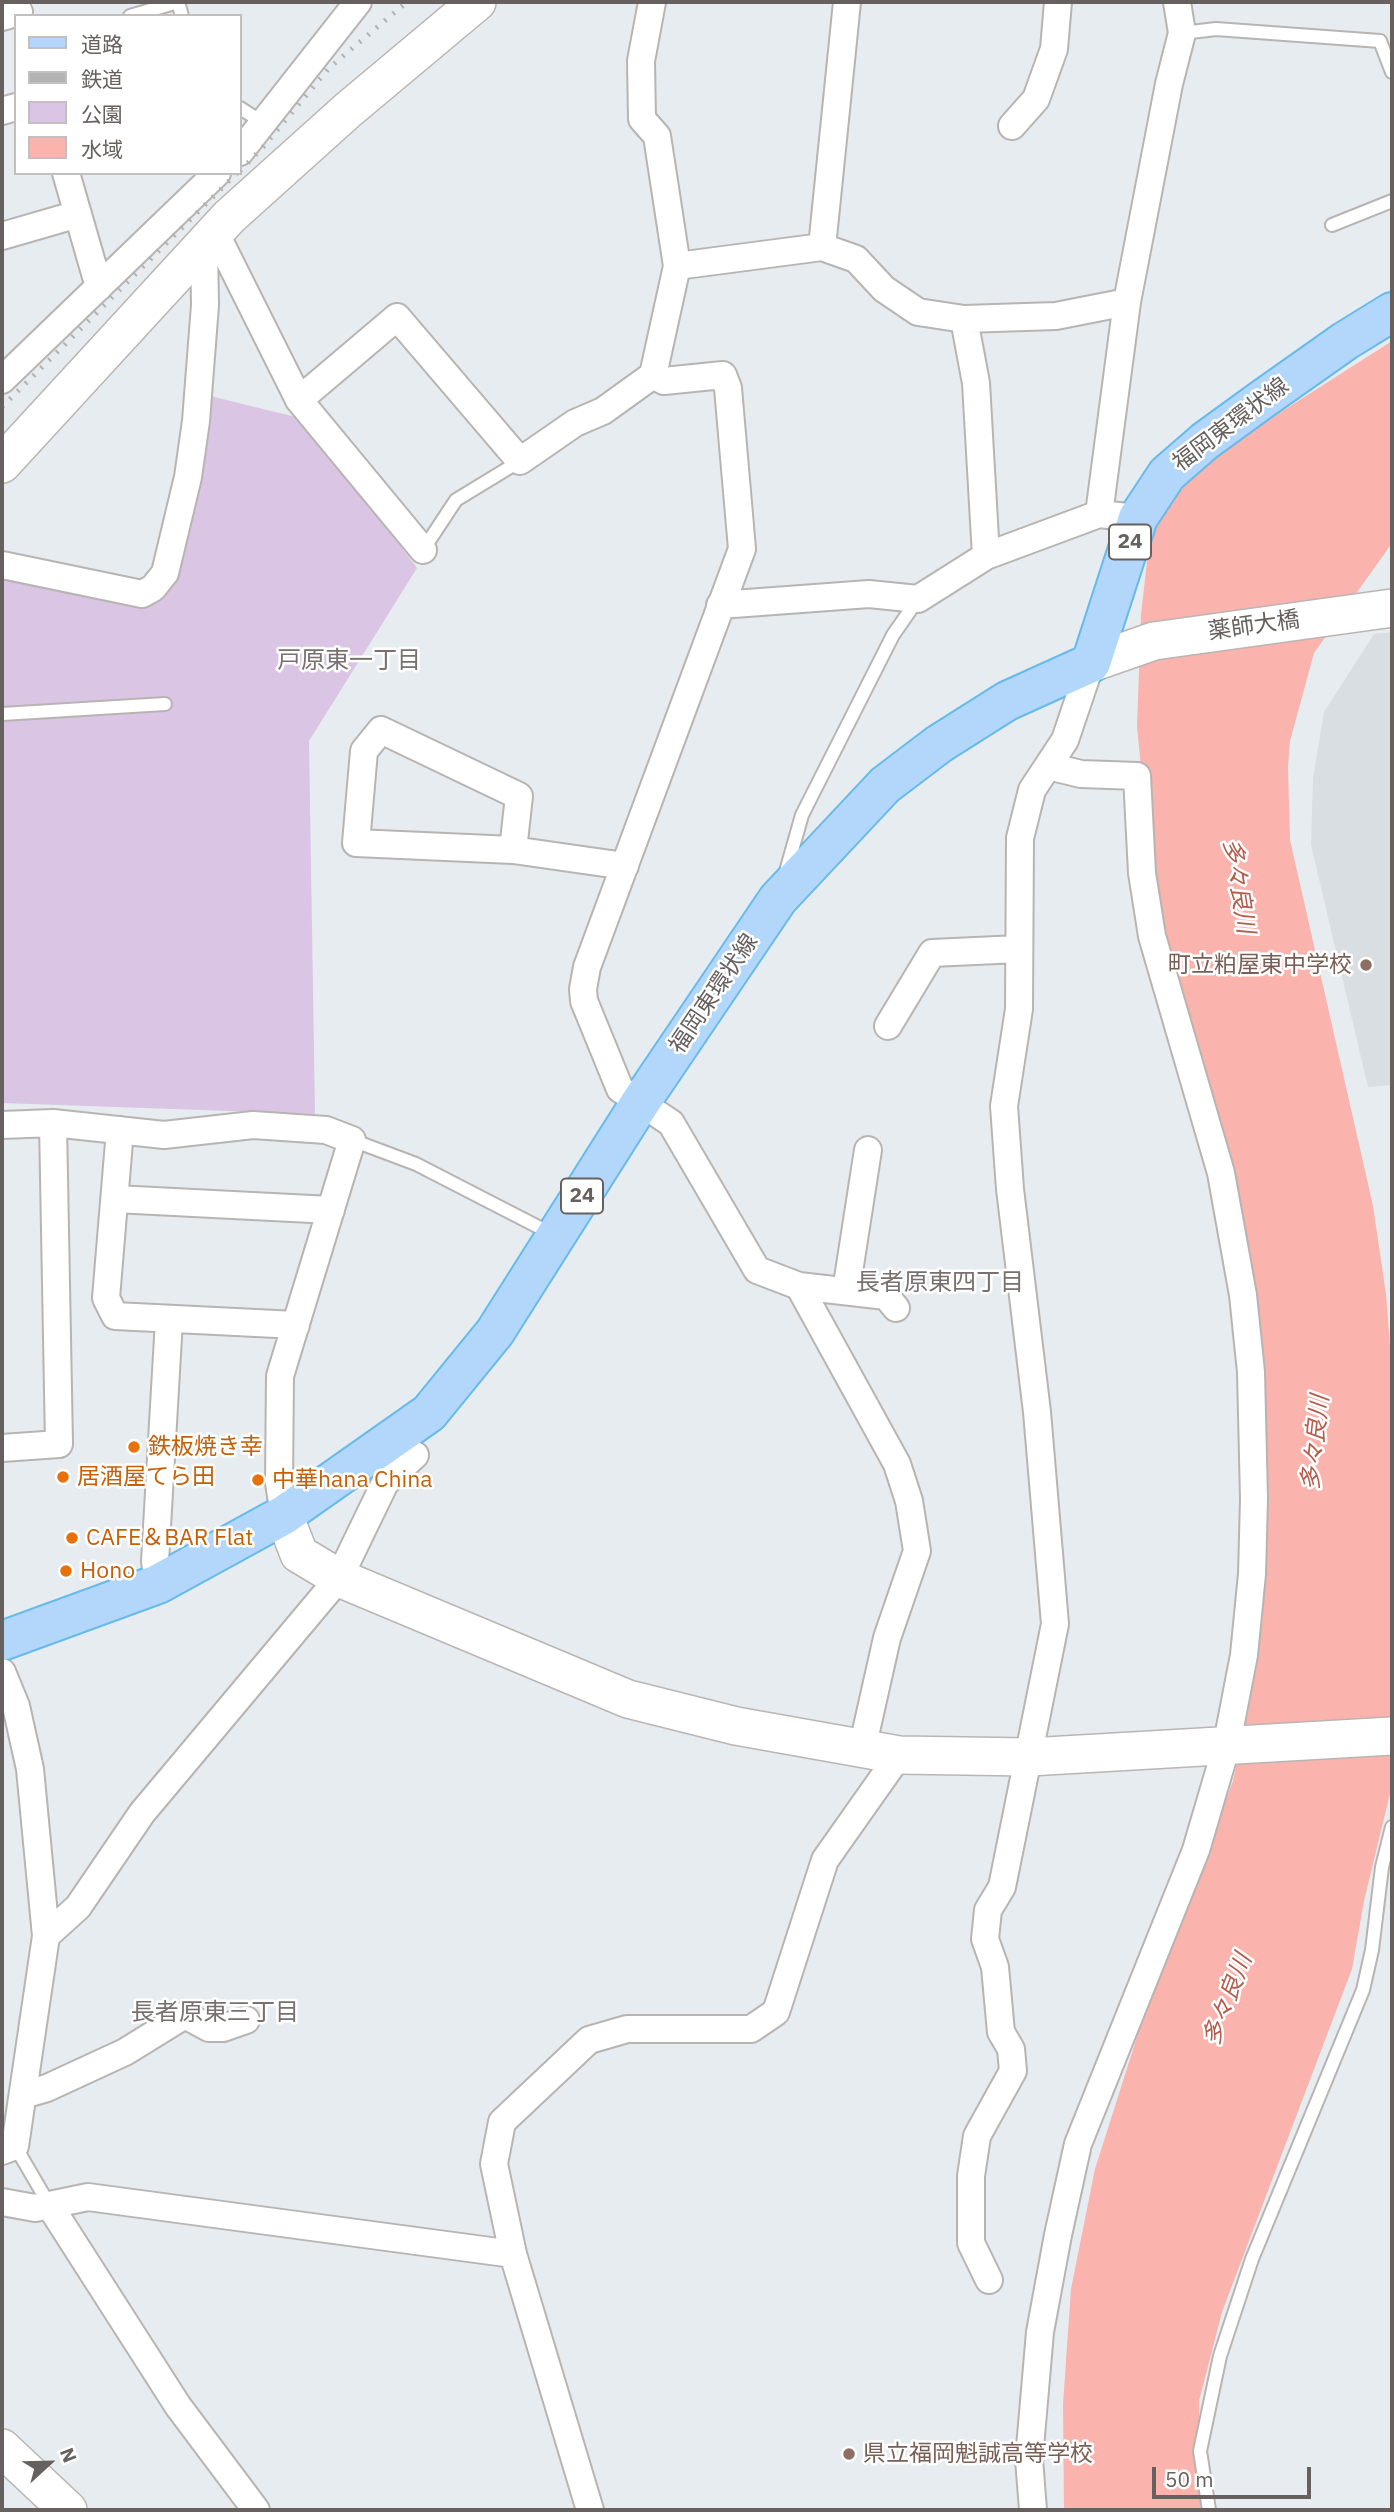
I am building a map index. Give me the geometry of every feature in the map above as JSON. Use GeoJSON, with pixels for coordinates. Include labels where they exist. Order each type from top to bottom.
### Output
{"type":"FeatureCollection","features":[{"type":"Feature","properties":{"kind":"main road","name":"福岡東環状線"},"geometry":{"type":"LineString","coordinates":[[2,1641],[158,1584],[284,1515],[429,1413],[495,1332],[640,1103],[778,898],[885,785],[939,744],[1007,701],[1091,663],[1138,518],[1167,474],[1205,441],[1345,341],[1392,312]]}},
{"type":"Feature","properties":{"kind":"street"},"geometry":{"type":"LineString","coordinates":[[242,150],[265,124],[358,2]]}},
{"type":"Feature","properties":{"kind":"street"},"geometry":{"type":"LineString","coordinates":[[2,464],[209,239],[348,110],[477,2]]}},
{"type":"Feature","properties":{"kind":"street"},"geometry":{"type":"LineString","coordinates":[[299,400],[309,388],[397,317],[520,461],[575,423],[603,411],[653,375],[677,266],[657,136],[642,119],[641,61],[652,2]]}},
{"type":"Feature","properties":{"kind":"street"},"geometry":{"type":"LineString","coordinates":[[822,247],[847,2]]}},
{"type":"Feature","properties":{"kind":"street"},"geometry":{"type":"LineString","coordinates":[[1012,126],[1037,99],[1054,49],[1058,2]]}},
{"type":"Feature","properties":{"kind":"street"},"geometry":{"type":"LineString","coordinates":[[1099,514],[1127,302],[1169,84],[1182,33],[1177,2]]}},
{"type":"Feature","properties":{"kind":"street"},"geometry":{"type":"LineString","coordinates":[[67,175],[99,286]]}},
{"type":"Feature","properties":{"kind":"street"},"geometry":{"type":"LineString","coordinates":[[2,380],[216,175]]}},
{"type":"Feature","properties":{"kind":"street"},"geometry":{"type":"LineString","coordinates":[[2,236],[78,214]]}},
{"type":"Feature","properties":{"kind":"street"},"geometry":{"type":"LineString","coordinates":[[209,239],[299,400],[423,550]]}},
{"type":"Feature","properties":{"kind":"street"},"geometry":{"type":"LineString","coordinates":[[2,565],[142,594],[153,588],[165,573],[188,477],[196,421],[209,239]]}},
{"type":"Feature","properties":{"kind":"street"},"geometry":{"type":"LineString","coordinates":[[677,266],[822,247],[856,258],[884,289],[918,312],[964,319],[1056,316],[1127,302]]}},
{"type":"Feature","properties":{"kind":"street"},"geometry":{"type":"LineString","coordinates":[[964,319],[976,383],[986,556]]}},
{"type":"Feature","properties":{"kind":"street"},"geometry":{"type":"LineString","coordinates":[[653,375],[664,381],[723,374],[728,388],[742,549],[587,967],[584,1001],[620,1089],[671,1123],[757,1270],[799,1286],[886,1296],[896,1308]]}},
{"type":"Feature","properties":{"kind":"street"},"geometry":{"type":"LineString","coordinates":[[720,604],[869,594],[918,599],[986,556],[1099,514],[1138,518]]}},
{"type":"Feature","properties":{"kind":"street","name":"薬師大橋"},"geometry":{"type":"LineString","coordinates":[[1091,663],[1133,648],[1191,635],[1384,609]]}},
{"type":"Feature","properties":{"kind":"street"},"geometry":{"type":"LineString","coordinates":[[989,2280],[971,2243],[971,2176],[977,2136],[1013,2071],[1011,2049],[1001,2032],[995,1967],[985,1938],[988,1910],[1002,1887],[1055,1624],[1037,1412],[1010,1189],[1004,1106],[1019,1009],[1020,838],[1032,790],[1065,740],[1091,663]]}},
{"type":"Feature","properties":{"kind":"street"},"geometry":{"type":"LineString","coordinates":[[513,850],[519,796],[382,730],[364,751],[356,843],[513,850],[625,866]]}},
{"type":"Feature","properties":{"kind":"street"},"geometry":{"type":"LineString","coordinates":[[1033,2510],[1029,2459],[1040,2332],[1079,2144],[1196,1850],[1226,1748],[1244,1655],[1252,1574],[1254,1499],[1249,1359],[1243,1295],[1222,1173],[1152,936],[1142,873],[1137,776],[1081,774],[1048,766]]}},
{"type":"Feature","properties":{"kind":"street"},"geometry":{"type":"LineString","coordinates":[[888,1026],[932,953],[1019,949]]}},
{"type":"Feature","properties":{"kind":"street"},"geometry":{"type":"LineString","coordinates":[[2,1125],[53,1123],[164,1135],[253,1125],[326,1130],[352,1140],[280,1376],[279,1483],[284,1515],[299,1555],[339,1578],[628,1699],[736,1726],[899,1755],[1029,1757],[1226,1748],[1392,1736]]}},
{"type":"Feature","properties":{"kind":"street"},"geometry":{"type":"LineString","coordinates":[[2,1448],[59,1444],[53,1123]]}},
{"type":"Feature","properties":{"kind":"street"},"geometry":{"type":"LineString","coordinates":[[120,1130],[106,1298],[116,1316],[296,1325]]}},
{"type":"Feature","properties":{"kind":"street"},"geometry":{"type":"LineString","coordinates":[[846,1291],[868,1150]]}},
{"type":"Feature","properties":{"kind":"street"},"geometry":{"type":"LineString","coordinates":[[115,1199],[331,1210]]}},
{"type":"Feature","properties":{"kind":"street"},"geometry":{"type":"LineString","coordinates":[[799,1286],[897,1464],[909,1501],[917,1551],[887,1638],[862,1749]]}},
{"type":"Feature","properties":{"kind":"street"},"geometry":{"type":"LineString","coordinates":[[158,1584],[155,1561],[169,1320]]}},
{"type":"Feature","properties":{"kind":"street"},"geometry":{"type":"LineString","coordinates":[[46,1936],[78,1907],[142,1813],[339,1578],[385,1483],[415,1455]]}},
{"type":"Feature","properties":{"kind":"street"},"geometry":{"type":"LineString","coordinates":[[2,1672],[16,1706],[30,1769],[46,1936],[23,2095],[8,2149]]}},
{"type":"Feature","properties":{"kind":"street"},"geometry":{"type":"LineString","coordinates":[[590,2510],[513,2254],[494,2164],[502,2122],[589,2040],[627,2029],[751,2029],[776,2012],[825,1860],[899,1755]]}},
{"type":"Feature","properties":{"kind":"street"},"geometry":{"type":"LineString","coordinates":[[23,2095],[47,2088],[125,2052],[185,2015],[209,2028],[222,2028],[246,2020]]}},
{"type":"Feature","properties":{"kind":"street"},"geometry":{"type":"LineString","coordinates":[[2,2202],[35,2208],[88,2197],[513,2254]]}},
{"type":"Feature","properties":{"kind":"street"},"geometry":{"type":"LineString","coordinates":[[50,2206],[178,2406],[256,2510]]}},
{"type":"Feature","properties":{"kind":"street"},"geometry":{"type":"LineString","coordinates":[[2,2448],[68,2510]]}},
{"type":"Feature","properties":{"kind":"lane"},"geometry":{"type":"LineString","coordinates":[[137,14],[178,2]]}},
{"type":"Feature","properties":{"kind":"lane"},"geometry":{"type":"LineString","coordinates":[[1182,33],[1216,29],[1380,41],[1392,72]]}},
{"type":"Feature","properties":{"kind":"lane"},"geometry":{"type":"LineString","coordinates":[[242,109],[265,124]]}},
{"type":"Feature","properties":{"kind":"lane"},"geometry":{"type":"LineString","coordinates":[[1332,225],[1392,201]]}},
{"type":"Feature","properties":{"kind":"lane"},"geometry":{"type":"LineString","coordinates":[[423,550],[456,500],[520,461]]}},
{"type":"Feature","properties":{"kind":"lane"},"geometry":{"type":"LineString","coordinates":[[778,898],[802,815],[893,635],[918,599]]}},
{"type":"Feature","properties":{"kind":"lane"},"geometry":{"type":"LineString","coordinates":[[2,714],[165,704]]}},
{"type":"Feature","properties":{"kind":"lane"},"geometry":{"type":"LineString","coordinates":[[352,1140],[416,1164],[557,1237]]}},
{"type":"Feature","properties":{"kind":"lane"},"geometry":{"type":"LineString","coordinates":[[1209,2510],[1200,2451],[1220,2356],[1252,2259],[1363,1990],[1372,1950],[1381,1867],[1392,1827]]}},
{"type":"Feature","properties":{"kind":"lane"},"geometry":{"type":"LineString","coordinates":[[8,2149],[50,2206]]}},
{"type":"Feature","properties":{"kind":"shaded area","name":"町立粕屋東中学校"},"geometry":{"type":"Polygon","coordinates":[[[1392,632],[1392,1085],[1368,1087],[1311,845],[1313,778],[1324,712],[1374,634],[1392,632]]]}},
{"type":"Feature","properties":{"kind":"green space"},"geometry":{"type":"Polygon","coordinates":[[[210,396],[304,419],[417,568],[309,741],[315,1114],[2,1103],[2,572],[152,602],[210,396]]]}},
{"type":"Feature","properties":{"kind":"water","name":"多々良川"},"geometry":{"type":"Polygon","coordinates":[[[1392,341],[1392,543],[1314,653],[1290,741],[1288,767],[1290,840],[1373,1206],[1386,1294],[1392,1372],[1392,1785],[1364,1901],[1352,1969],[1222,2312],[1199,2401],[1201,2494],[1205,2510],[1064,2510],[1063,2404],[1071,2289],[1095,2169],[1137,2037],[1233,1781],[1248,1712],[1262,1602],[1268,1467],[1256,1321],[1184,1005],[1152,881],[1137,726],[1141,615],[1151,526],[1186,481],[1259,426],[1392,341]]]}},
{"type":"Feature","properties":{"kind":"railway"},"geometry":{"type":"LineString","coordinates":[[242,169],[329,68],[407,2]]}},
{"type":"Feature","properties":{"kind":"railway"},"geometry":{"type":"LineString","coordinates":[[2,407],[235,175]]}},
{"type":"Feature","properties":{"kind":"place","name":"町立粕屋東中学校"},"geometry":{"type":"Point","coordinates":[1366,965]}},
{"type":"Feature","properties":{"kind":"place","name":"鉄板焼き幸"},"geometry":{"type":"Point","coordinates":[134,1447]}},
{"type":"Feature","properties":{"kind":"place","name":"居酒屋てら田"},"geometry":{"type":"Point","coordinates":[63,1477]}},
{"type":"Feature","properties":{"kind":"place","name":"中華hana China"},"geometry":{"type":"Point","coordinates":[258,1480]}},
{"type":"Feature","properties":{"kind":"place","name":"CAFE＆BAR Flat"},"geometry":{"type":"Point","coordinates":[72,1538]}},
{"type":"Feature","properties":{"kind":"place","name":"Hono"},"geometry":{"type":"Point","coordinates":[66,1571]}},
{"type":"Feature","properties":{"kind":"place","name":"県立福岡魁誠高等学校"},"geometry":{"type":"Point","coordinates":[849,2454]}},
{"type":"Feature","properties":{"kind":"district","name":"戸原東一丁目"},"geometry":{"type":"Point","coordinates":[349,661]}},
{"type":"Feature","properties":{"kind":"district","name":"長者原東四丁目"},"geometry":{"type":"Point","coordinates":[940,1283]}},
{"type":"Feature","properties":{"kind":"district","name":"長者原東三丁目"},"geometry":{"type":"Point","coordinates":[215,2013]}}]}
